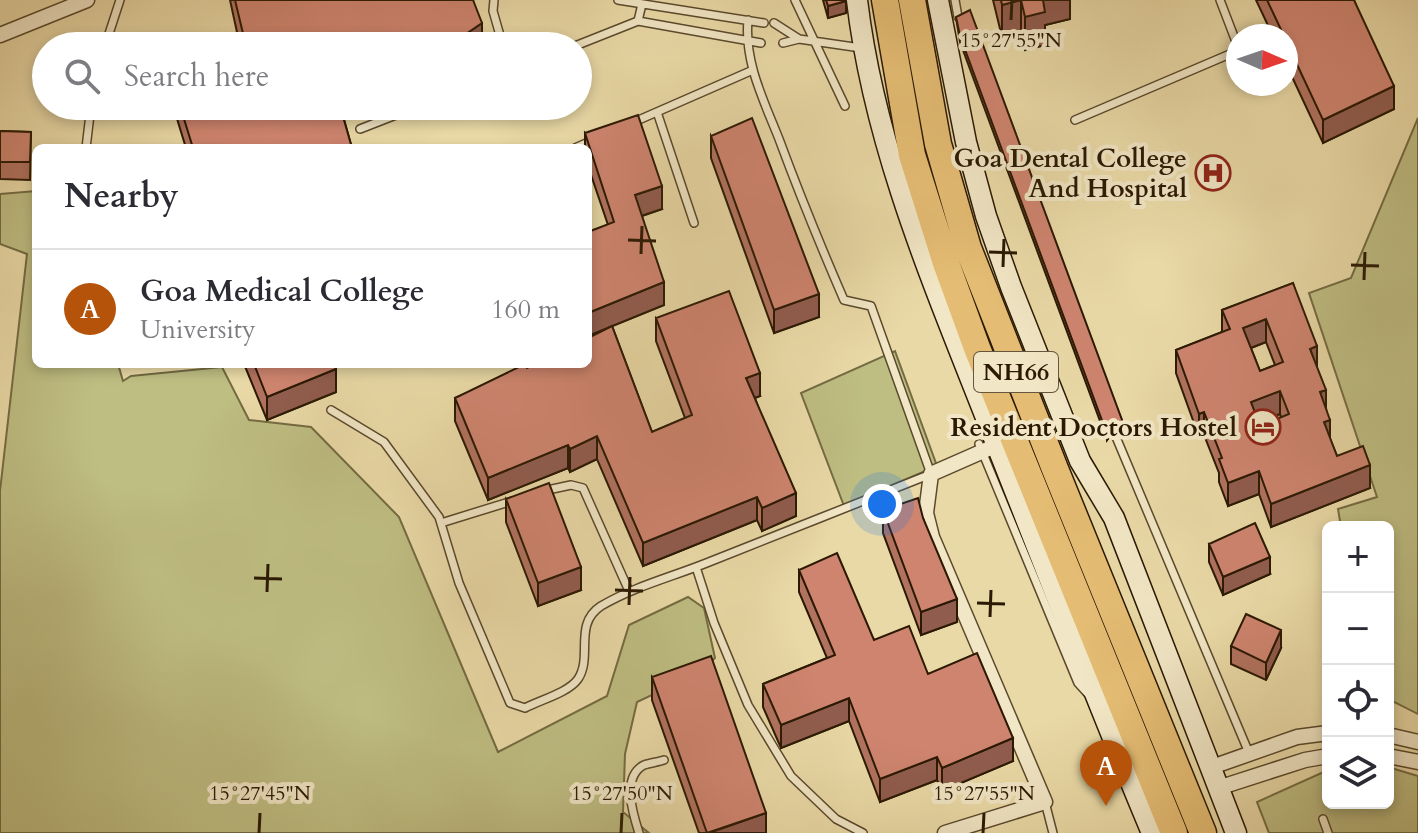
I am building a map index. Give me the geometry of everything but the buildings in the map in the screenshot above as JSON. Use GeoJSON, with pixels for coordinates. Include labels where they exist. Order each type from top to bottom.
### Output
{"type":"FeatureCollection","features":[{"type":"Feature","properties":{"kind":"highway","name":"NH66"},"geometry":{"type":"LineString","coordinates":[[885,0],[912,155],[946,263],[977,348],[1174,833]]}},
{"type":"Feature","properties":{"kind":"highway","name":"NH66"},"geometry":{"type":"LineString","coordinates":[[912,0],[938,144],[968,248],[1203,833]]}},
{"type":"Feature","properties":{"kind":"street"},"geometry":{"type":"LineString","coordinates":[[0,35],[87,0]]}},
{"type":"Feature","properties":{"kind":"street"},"geometry":{"type":"LineString","coordinates":[[857,0],[863,48],[882,136],[986,448],[1152,833]]}},
{"type":"Feature","properties":{"kind":"street"},"geometry":{"type":"LineString","coordinates":[[938,0],[966,142],[986,216],[1011,287],[1080,461],[1114,518],[1236,833]]}},
{"type":"Feature","properties":{"kind":"street"},"geometry":{"type":"LineString","coordinates":[[945,833],[1045,802],[932,537],[926,513],[931,474],[986,448]]}},
{"type":"Feature","properties":{"kind":"street"},"geometry":{"type":"LineString","coordinates":[[1209,768],[1297,737],[1322,734]]}},
{"type":"Feature","properties":{"kind":"street"},"geometry":{"type":"LineString","coordinates":[[1394,736],[1418,742]]}},
{"type":"Feature","properties":{"kind":"street"},"geometry":{"type":"LineString","coordinates":[[1218,788],[1322,757]]}},
{"type":"Feature","properties":{"kind":"street"},"geometry":{"type":"LineString","coordinates":[[1394,757],[1418,762]]}},
{"type":"Feature","properties":{"kind":"lane"},"geometry":{"type":"LineString","coordinates":[[110,32],[120,0]]}},
{"type":"Feature","properties":{"kind":"lane"},"geometry":{"type":"LineString","coordinates":[[494,0],[493,11],[499,32]]}},
{"type":"Feature","properties":{"kind":"lane"},"geometry":{"type":"LineString","coordinates":[[618,0],[764,23]]}},
{"type":"Feature","properties":{"kind":"lane"},"geometry":{"type":"LineString","coordinates":[[795,0],[845,106]]}},
{"type":"Feature","properties":{"kind":"lane"},"geometry":{"type":"LineString","coordinates":[[955,0],[958,17]]}},
{"type":"Feature","properties":{"kind":"lane"},"geometry":{"type":"LineString","coordinates":[[1220,0],[1229,24]]}},
{"type":"Feature","properties":{"kind":"lane"},"geometry":{"type":"LineString","coordinates":[[638,21],[642,4]]}},
{"type":"Feature","properties":{"kind":"lane"},"geometry":{"type":"LineString","coordinates":[[331,410],[384,442],[441,523],[459,583],[510,703],[525,708],[572,685],[580,677],[586,624],[597,609],[629,591],[931,474],[871,306],[844,300],[812,226],[753,70],[746,40],[748,20]]}},
{"type":"Feature","properties":{"kind":"lane"},"geometry":{"type":"LineString","coordinates":[[592,39],[638,21],[761,43]]}},
{"type":"Feature","properties":{"kind":"lane"},"geometry":{"type":"LineString","coordinates":[[774,23],[799,39]]}},
{"type":"Feature","properties":{"kind":"lane"},"geometry":{"type":"LineString","coordinates":[[783,43],[799,39],[863,48]]}},
{"type":"Feature","properties":{"kind":"lane"},"geometry":{"type":"LineString","coordinates":[[1075,120],[1226,56]]}},
{"type":"Feature","properties":{"kind":"lane"},"geometry":{"type":"LineString","coordinates":[[630,123],[753,70]]}},
{"type":"Feature","properties":{"kind":"lane"},"geometry":{"type":"LineString","coordinates":[[657,112],[694,223]]}},
{"type":"Feature","properties":{"kind":"lane"},"geometry":{"type":"LineString","coordinates":[[86,144],[89,120]]}},
{"type":"Feature","properties":{"kind":"lane"},"geometry":{"type":"LineString","coordinates":[[360,129],[383,120]]}},
{"type":"Feature","properties":{"kind":"lane"},"geometry":{"type":"LineString","coordinates":[[584,144],[604,135]]}},
{"type":"Feature","properties":{"kind":"lane"},"geometry":{"type":"LineString","coordinates":[[1116,437],[1249,753]]}},
{"type":"Feature","properties":{"kind":"lane"},"geometry":{"type":"LineString","coordinates":[[529,496],[571,485],[583,488],[629,591]]}},
{"type":"Feature","properties":{"kind":"lane"},"geometry":{"type":"LineString","coordinates":[[441,523],[514,500]]}},
{"type":"Feature","properties":{"kind":"lane"},"geometry":{"type":"LineString","coordinates":[[696,567],[714,623],[748,705],[791,776],[836,819],[863,833]]}},
{"type":"Feature","properties":{"kind":"lane"},"geometry":{"type":"LineString","coordinates":[[639,833],[632,812],[630,787],[636,773],[644,765],[664,760]]}},
{"type":"Feature","properties":{"kind":"lane"},"geometry":{"type":"LineString","coordinates":[[1045,802],[1053,833]]}},
{"type":"Feature","properties":{"kind":"lane"},"geometry":{"type":"LineString","coordinates":[[1323,819],[1328,833]]}},
{"type":"Feature","properties":{"kind":"shaded area"},"geometry":{"type":"Polygon","coordinates":[[[1418,118],[1418,714],[1394,702],[1394,521],[1340,521],[1338,509],[1377,497],[1309,293],[1351,278],[1418,118]]]}},
{"type":"Feature","properties":{"kind":"shaded area"},"geometry":{"type":"Polygon","coordinates":[[[32,191],[32,368],[119,368],[123,381],[131,376],[223,368],[249,420],[311,427],[399,517],[498,752],[607,696],[629,625],[688,597],[704,608],[715,658],[701,672],[637,702],[625,754],[623,812],[649,833],[0,833],[0,491],[27,254],[0,244],[0,194],[32,191]]]}},
{"type":"Feature","properties":{"kind":"shaded area"},"geometry":{"type":"Polygon","coordinates":[[[895,351],[937,466],[844,506],[801,393],[895,351]]]}},
{"type":"Feature","properties":{"kind":"shaded area"},"geometry":{"type":"Polygon","coordinates":[[[1394,769],[1418,776],[1418,833],[1269,833],[1257,802],[1322,773],[1322,809],[1394,809],[1394,769]]]}},
{"type":"Feature","properties":{"kind":"place","name":"Goa Dental College And Hospital"},"geometry":{"type":"Point","coordinates":[1213,173]}},
{"type":"Feature","properties":{"kind":"place","name":"Resident Doctors Hostel"},"geometry":{"type":"Point","coordinates":[1263,427]}},
{"type":"Feature","properties":{"kind":"place","name":"Goa Medical College"},"geometry":{"type":"Point","coordinates":[1106,806]}}]}
